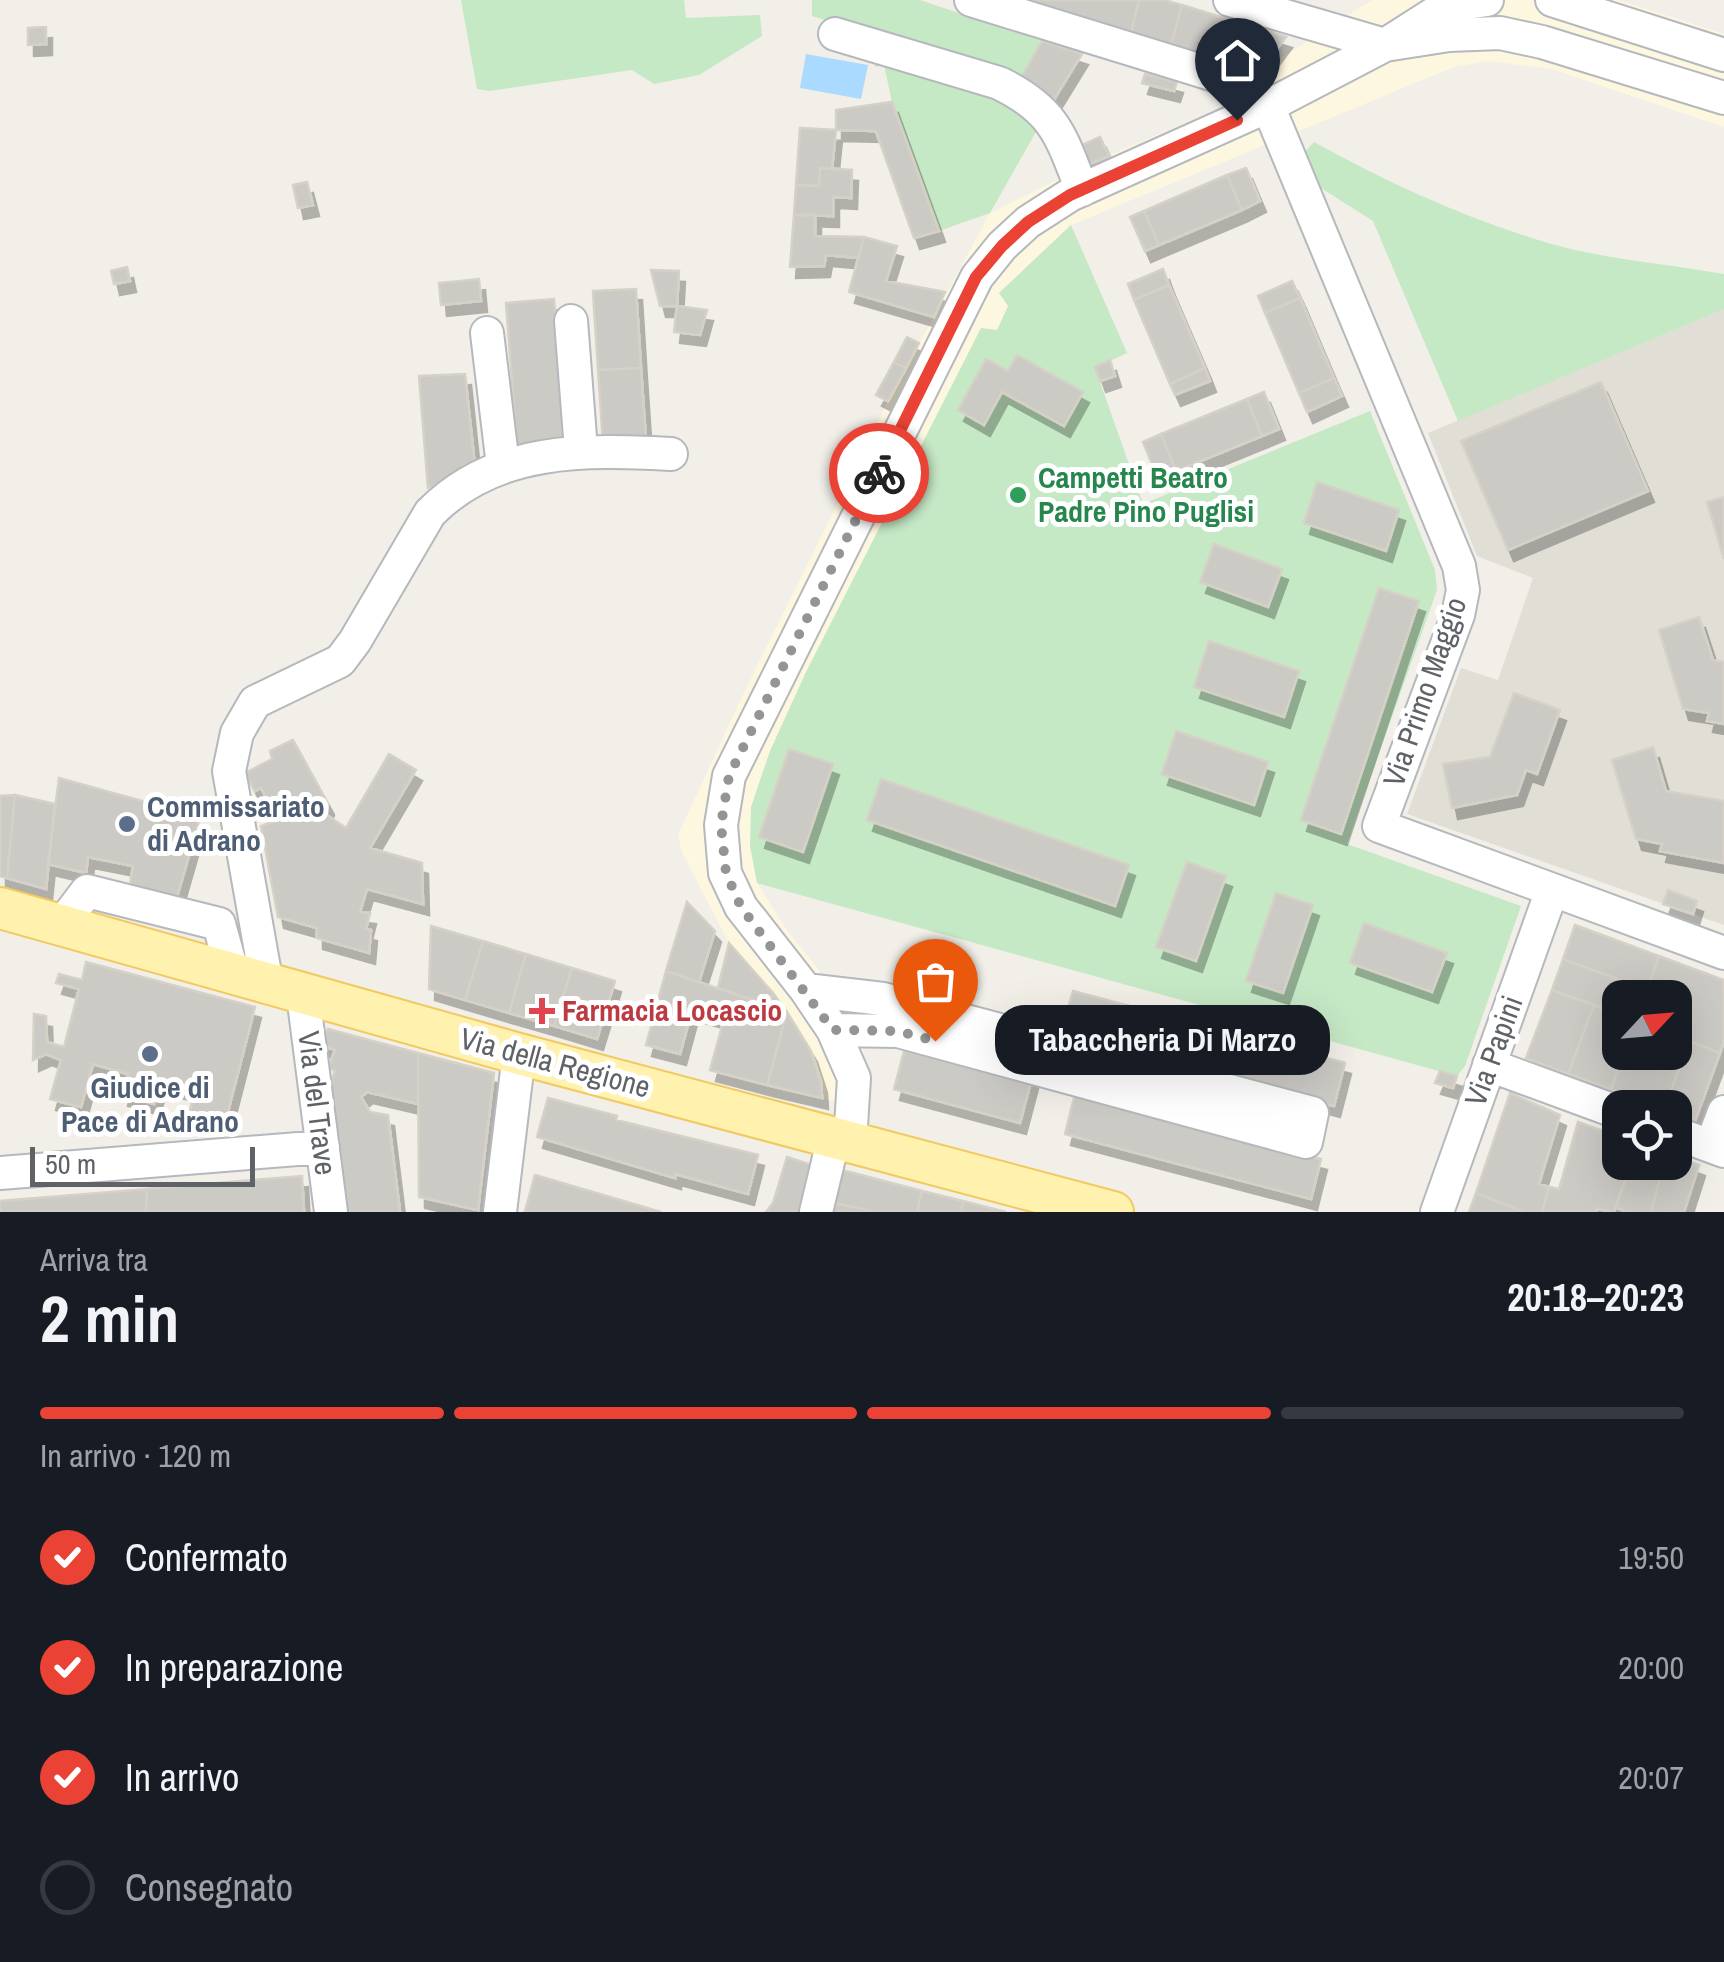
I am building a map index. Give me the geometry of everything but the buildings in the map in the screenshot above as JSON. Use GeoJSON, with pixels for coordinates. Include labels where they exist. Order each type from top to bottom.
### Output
{"type":"FeatureCollection","features":[{"type":"Feature","properties":{"kind":"main road","name":"Via della Regione"},"geometry":{"type":"LineString","coordinates":[[0,908],[1087,1209]]}},
{"type":"Feature","properties":{"kind":"street"},"geometry":{"type":"LineString","coordinates":[[971,0],[1247,86],[1268,106]]}},
{"type":"Feature","properties":{"kind":"street"},"geometry":{"type":"LineString","coordinates":[[1230,0],[1385,45]]}},
{"type":"Feature","properties":{"kind":"street"},"geometry":{"type":"LineString","coordinates":[[816,1212],[842,1140],[854,1078],[833,1030],[741,907],[726,873],[721,825],[729,776],[976,277],[1028,222],[1082,190],[1268,106],[1448,14],[1487,0]]}},
{"type":"Feature","properties":{"kind":"street"},"geometry":{"type":"LineString","coordinates":[[1552,0],[1724,56]]}},
{"type":"Feature","properties":{"kind":"street"},"geometry":{"type":"LineString","coordinates":[[1448,14],[1500,33],[1542,42],[1724,98]]}},
{"type":"Feature","properties":{"kind":"street"},"geometry":{"type":"LineString","coordinates":[[835,34],[1024,95],[1052,123],[1082,190]]}},
{"type":"Feature","properties":{"kind":"street","name":"Via Primo Maggio"},"geometry":{"type":"LineString","coordinates":[[1268,106],[1459,566],[1463,590],[1458,615],[1378,826],[1724,954]]}},
{"type":"Feature","properties":{"kind":"street"},"geometry":{"type":"LineString","coordinates":[[571,322],[581,450]]}},
{"type":"Feature","properties":{"kind":"street"},"geometry":{"type":"LineString","coordinates":[[487,333],[502,466]]}},
{"type":"Feature","properties":{"kind":"street","name":"Via del Trave"},"geometry":{"type":"LineString","coordinates":[[331,1212],[322,1147],[267,985],[230,771],[236,734],[255,702],[340,661],[430,513],[444,500],[502,466],[581,450],[672,454]]}},
{"type":"Feature","properties":{"kind":"street","name":"Via Papini"},"geometry":{"type":"LineString","coordinates":[[1438,1212],[1552,890]]}},
{"type":"Feature","properties":{"kind":"street"},"geometry":{"type":"LineString","coordinates":[[806,990],[883,999],[1312,1113],[1306,1142],[898,1031],[833,1030]]}},
{"type":"Feature","properties":{"kind":"street"},"geometry":{"type":"LineString","coordinates":[[500,1212],[519,1054]]}},
{"type":"Feature","properties":{"kind":"street"},"geometry":{"type":"LineString","coordinates":[[1490,1064],[1602,1106]]}},
{"type":"Feature","properties":{"kind":"street"},"geometry":{"type":"LineString","coordinates":[[1692,1139],[1718,1149],[1724,1112]]}},
{"type":"Feature","properties":{"kind":"street"},"geometry":{"type":"LineString","coordinates":[[0,1174],[322,1147]]}},
{"type":"Feature","properties":{"kind":"shaded area"},"geometry":{"type":"Polygon","coordinates":[[[1372,0],[1618,0],[1724,34],[1724,127],[1552,69],[1488,61],[1454,67],[1071,225],[999,293],[1009,306],[997,330],[981,329],[806,672],[770,751],[751,807],[757,883],[788,932],[816,966],[863,1049],[869,1110],[822,1098],[811,1051],[773,993],[729,943],[682,852],[678,835],[888,401],[990,213],[1089,164],[1232,103],[1260,71],[1372,0]]]}},
{"type":"Feature","properties":{"kind":"shaded area"},"geometry":{"type":"Polygon","coordinates":[[[1724,309],[1724,925],[1407,814],[1461,668],[1498,680],[1533,578],[1477,556],[1428,433],[1724,309]]]}},
{"type":"Feature","properties":{"kind":"green space"},"geometry":{"type":"Polygon","coordinates":[[[461,0],[684,0],[686,18],[760,15],[762,36],[699,75],[654,84],[632,70],[490,91],[477,89],[461,0]]]}},
{"type":"Feature","properties":{"kind":"green space"},"geometry":{"type":"Polygon","coordinates":[[[812,0],[920,0],[1042,41],[1019,82],[812,16],[812,0]]]}},
{"type":"Feature","properties":{"kind":"green space"},"geometry":{"type":"Polygon","coordinates":[[[877,57],[1002,97],[1041,123],[990,213],[939,231],[892,102],[884,65],[875,67],[877,57]]]}},
{"type":"Feature","properties":{"kind":"green space"},"geometry":{"type":"Polygon","coordinates":[[[1314,142],[1428,199],[1548,243],[1724,274],[1724,309],[1458,421],[1373,221],[1321,188],[1303,154],[1314,142]]]}},
{"type":"Feature","properties":{"kind":"green space"},"geometry":{"type":"Polygon","coordinates":[[[1071,225],[1127,353],[1095,368],[1143,504],[1370,411],[1435,570],[1437,590],[1347,844],[1521,906],[1465,1066],[1457,1076],[757,883],[750,846],[751,807],[770,751],[806,672],[981,328],[997,330],[1008,306],[999,293],[1071,225]]]}},
{"type":"Feature","properties":{"kind":"water"},"geometry":{"type":"Polygon","coordinates":[[[806,54],[868,65],[861,99],[800,88],[806,54]]]}},
{"type":"Feature","properties":{"kind":"way so far"},"geometry":{"type":"LineString","coordinates":[[879,473],[729,776],[721,825],[726,873],[741,907],[833,1030],[898,1031],[935,1041]]}},
{"type":"Feature","properties":{"kind":"place","name":"Campetti Beatro Padre Pino Puglisi"},"geometry":{"type":"Point","coordinates":[1018,495]}},
{"type":"Feature","properties":{"kind":"place","name":"Commissariato di Adrano"},"geometry":{"type":"Point","coordinates":[127,824]}},
{"type":"Feature","properties":{"kind":"place","name":"Farmacia Locascio"},"geometry":{"type":"Point","coordinates":[542,1011]}},
{"type":"Feature","properties":{"kind":"place","name":"Tabaccheria Di Marzo"},"geometry":{"type":"Point","coordinates":[935,1041]}},
{"type":"Feature","properties":{"kind":"place","name":"Giudice di Pace di Adrano"},"geometry":{"type":"Point","coordinates":[150,1054]}},
{"type":"Feature","properties":{"kind":"route"},"geometry":{"type":"LineString","coordinates":[[879,473],[976,277],[1002,246],[1028,222],[1070,195],[1237,120]]}}]}
